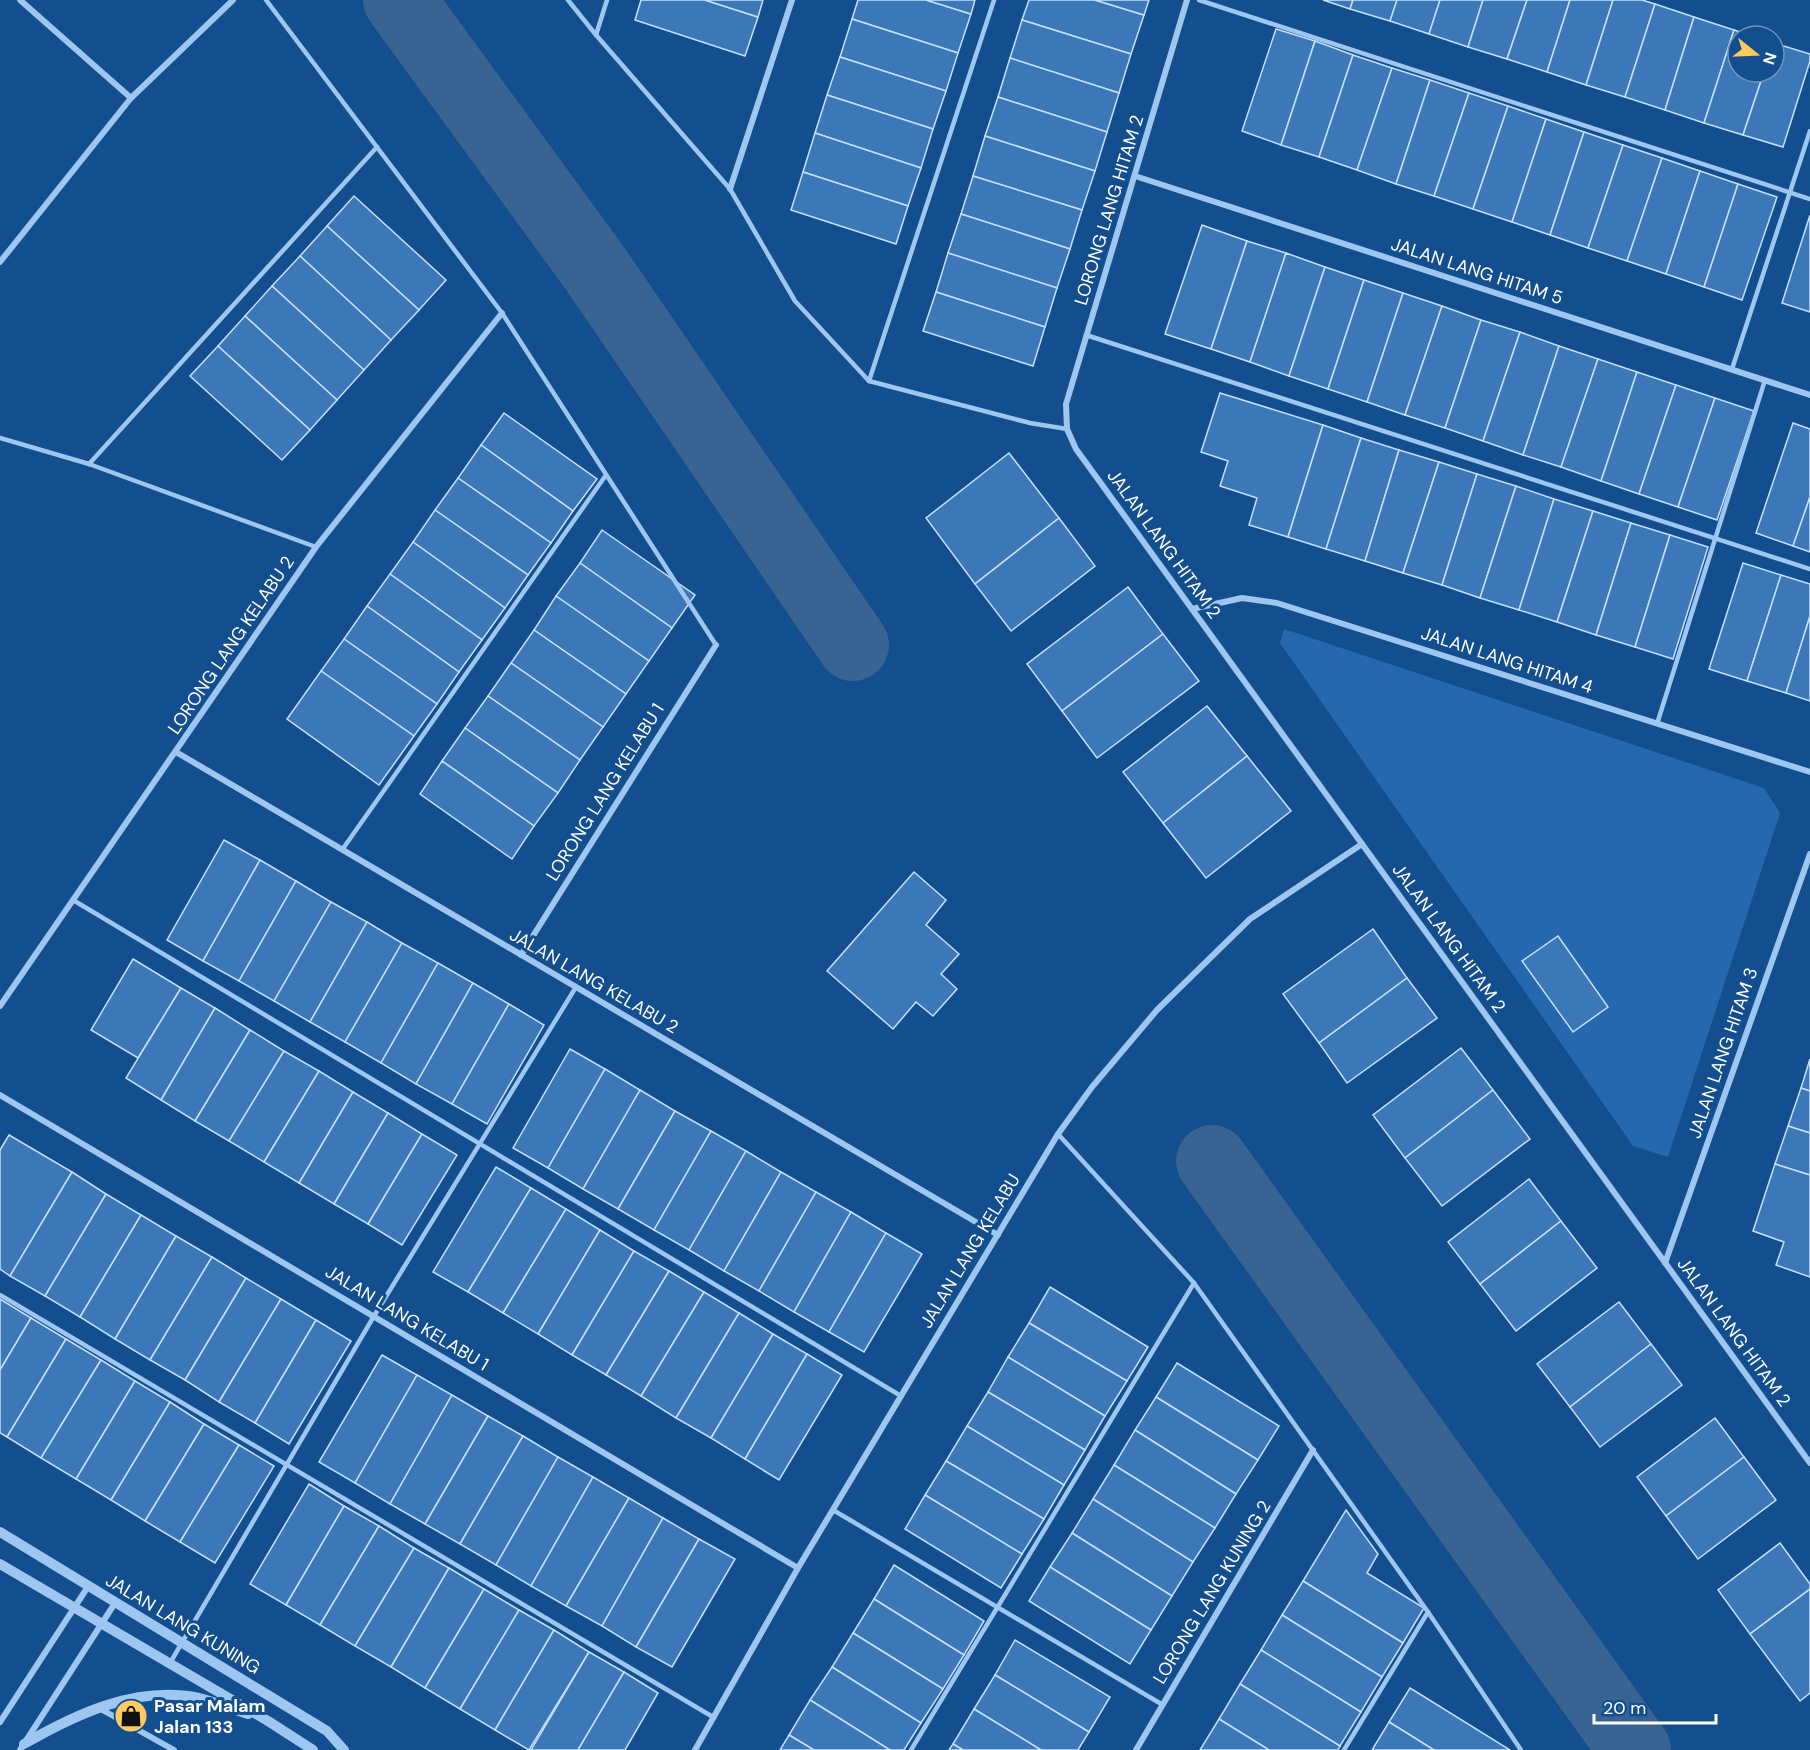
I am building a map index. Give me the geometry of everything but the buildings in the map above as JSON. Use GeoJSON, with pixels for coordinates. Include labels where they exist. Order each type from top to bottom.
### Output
{"type":"FeatureCollection","features":[{"type":"Feature","properties":{"kind":"street"},"geometry":{"type":"LineString","coordinates":[[20,0],[132,98]]}},
{"type":"Feature","properties":{"kind":"street"},"geometry":{"type":"LineString","coordinates":[[0,262],[132,98],[233,0]]}},
{"type":"Feature","properties":{"kind":"street"},"geometry":{"type":"LineString","coordinates":[[730,189],[792,0]]}},
{"type":"Feature","properties":{"kind":"street","name":"LORONG LANG HITAM 2"},"geometry":{"type":"LineString","coordinates":[[1067,429],[1066,404],[1187,0]]}},
{"type":"Feature","properties":{"kind":"street","name":"JALAN LANG HITAM 5"},"geometry":{"type":"LineString","coordinates":[[1135,176],[1810,395]]}},
{"type":"Feature","properties":{"kind":"street","name":"LORONG LANG KELABU 2"},"geometry":{"type":"LineString","coordinates":[[0,1006],[316,547],[502,313]]}},
{"type":"Feature","properties":{"kind":"street","name":"JALAN LANG HITAM 2"},"geometry":{"type":"LineString","coordinates":[[1067,429],[1076,449],[1810,1463]]}},
{"type":"Feature","properties":{"kind":"street","name":"JALAN LANG HITAM 4"},"geometry":{"type":"LineString","coordinates":[[1192,609],[1242,598],[1277,603],[1810,772]]}},
{"type":"Feature","properties":{"kind":"street","name":"LORONG LANG KELABU 1"},"geometry":{"type":"LineString","coordinates":[[521,955],[716,645]]}},
{"type":"Feature","properties":{"kind":"street","name":"JALAN LANG KELABU 2"},"geometry":{"type":"LineString","coordinates":[[176,752],[998,1235]]}},
{"type":"Feature","properties":{"kind":"street","name":"JALAN LANG KELABU"},"geometry":{"type":"LineString","coordinates":[[695,1750],[798,1568],[1058,1134],[1092,1087],[1157,1010],[1250,919],[1362,844]]}},
{"type":"Feature","properties":{"kind":"street","name":"JALAN LANG HITAM 3"},"geometry":{"type":"LineString","coordinates":[[1665,1263],[1810,854]]}},
{"type":"Feature","properties":{"kind":"street","name":"JALAN LANG KELABU 1"},"geometry":{"type":"LineString","coordinates":[[0,1095],[798,1568]]}},
{"type":"Feature","properties":{"kind":"street","name":"LORONG LANG KUNING 2"},"geometry":{"type":"LineString","coordinates":[[1136,1750],[1313,1450]]}},
{"type":"Feature","properties":{"kind":"street","name":"JALAN LANG KUNING"},"geometry":{"type":"LineString","coordinates":[[0,1532],[327,1731],[344,1750]]}},
{"type":"Feature","properties":{"kind":"street"},"geometry":{"type":"LineString","coordinates":[[0,1564],[268,1721],[313,1750]]}},
{"type":"Feature","properties":{"kind":"street"},"geometry":{"type":"LineString","coordinates":[[0,1722],[89,1585]]}},
{"type":"Feature","properties":{"kind":"street"},"geometry":{"type":"LineString","coordinates":[[22,1747],[115,1603]]}},
{"type":"Feature","properties":{"kind":"street"},"geometry":{"type":"LineString","coordinates":[[22,1747],[61,1723],[98,1707],[163,1696],[199,1698],[268,1721]]}},
{"type":"Feature","properties":{"kind":"street"},"geometry":{"type":"LineString","coordinates":[[98,1707],[174,1750]]}},
{"type":"Feature","properties":{"kind":"lane"},"geometry":{"type":"LineString","coordinates":[[266,0],[502,313],[716,645]]}},
{"type":"Feature","properties":{"kind":"lane"},"geometry":{"type":"LineString","coordinates":[[568,0],[730,189],[795,301],[869,381],[1030,423],[1067,429]]}},
{"type":"Feature","properties":{"kind":"lane"},"geometry":{"type":"LineString","coordinates":[[596,35],[607,0]]}},
{"type":"Feature","properties":{"kind":"lane"},"geometry":{"type":"LineString","coordinates":[[869,381],[994,0]]}},
{"type":"Feature","properties":{"kind":"lane"},"geometry":{"type":"LineString","coordinates":[[1198,0],[1810,199]]}},
{"type":"Feature","properties":{"kind":"lane"},"geometry":{"type":"LineString","coordinates":[[1732,369],[1810,131]]}},
{"type":"Feature","properties":{"kind":"lane"},"geometry":{"type":"LineString","coordinates":[[89,464],[377,147]]}},
{"type":"Feature","properties":{"kind":"lane"},"geometry":{"type":"LineString","coordinates":[[1086,336],[1810,569]]}},
{"type":"Feature","properties":{"kind":"lane"},"geometry":{"type":"LineString","coordinates":[[1657,724],[1765,380]]}},
{"type":"Feature","properties":{"kind":"lane"},"geometry":{"type":"LineString","coordinates":[[0,438],[89,464],[316,547]]}},
{"type":"Feature","properties":{"kind":"lane"},"geometry":{"type":"LineString","coordinates":[[342,850],[606,475]]}},
{"type":"Feature","properties":{"kind":"lane"},"geometry":{"type":"LineString","coordinates":[[74,900],[901,1396]]}},
{"type":"Feature","properties":{"kind":"lane"},"geometry":{"type":"LineString","coordinates":[[170,1663],[374,1316],[576,987]]}},
{"type":"Feature","properties":{"kind":"lane"},"geometry":{"type":"LineString","coordinates":[[1058,1134],[1194,1283],[1428,1612],[1521,1750]]}},
{"type":"Feature","properties":{"kind":"lane"},"geometry":{"type":"LineString","coordinates":[[910,1750],[1194,1283]]}},
{"type":"Feature","properties":{"kind":"lane"},"geometry":{"type":"LineString","coordinates":[[0,1295],[713,1717]]}},
{"type":"Feature","properties":{"kind":"lane"},"geometry":{"type":"LineString","coordinates":[[833,1510],[1163,1705]]}},
{"type":"Feature","properties":{"kind":"lane"},"geometry":{"type":"LineString","coordinates":[[1344,1750],[1428,1612]]}},
{"type":"Feature","properties":{"kind":"shaded area"},"geometry":{"type":"Polygon","coordinates":[[[1284,629],[1764,788],[1780,813],[1668,1157],[1633,1146],[1280,643],[1284,629]],[[1558,936],[1522,961],[1572,1032],[1608,1007],[1558,936]]]}},
{"type":"Feature","properties":{"kind":"waterway"},"geometry":{"type":"LineString","coordinates":[[399,0],[594,267],[853,645]]}},
{"type":"Feature","properties":{"kind":"waterway"},"geometry":{"type":"LineString","coordinates":[[1212,1161],[1635,1750]]}},
{"type":"Feature","properties":{"kind":"place","name":"Pasar Malam Jalan 133"},"geometry":{"type":"Point","coordinates":[131,1716]}}]}
